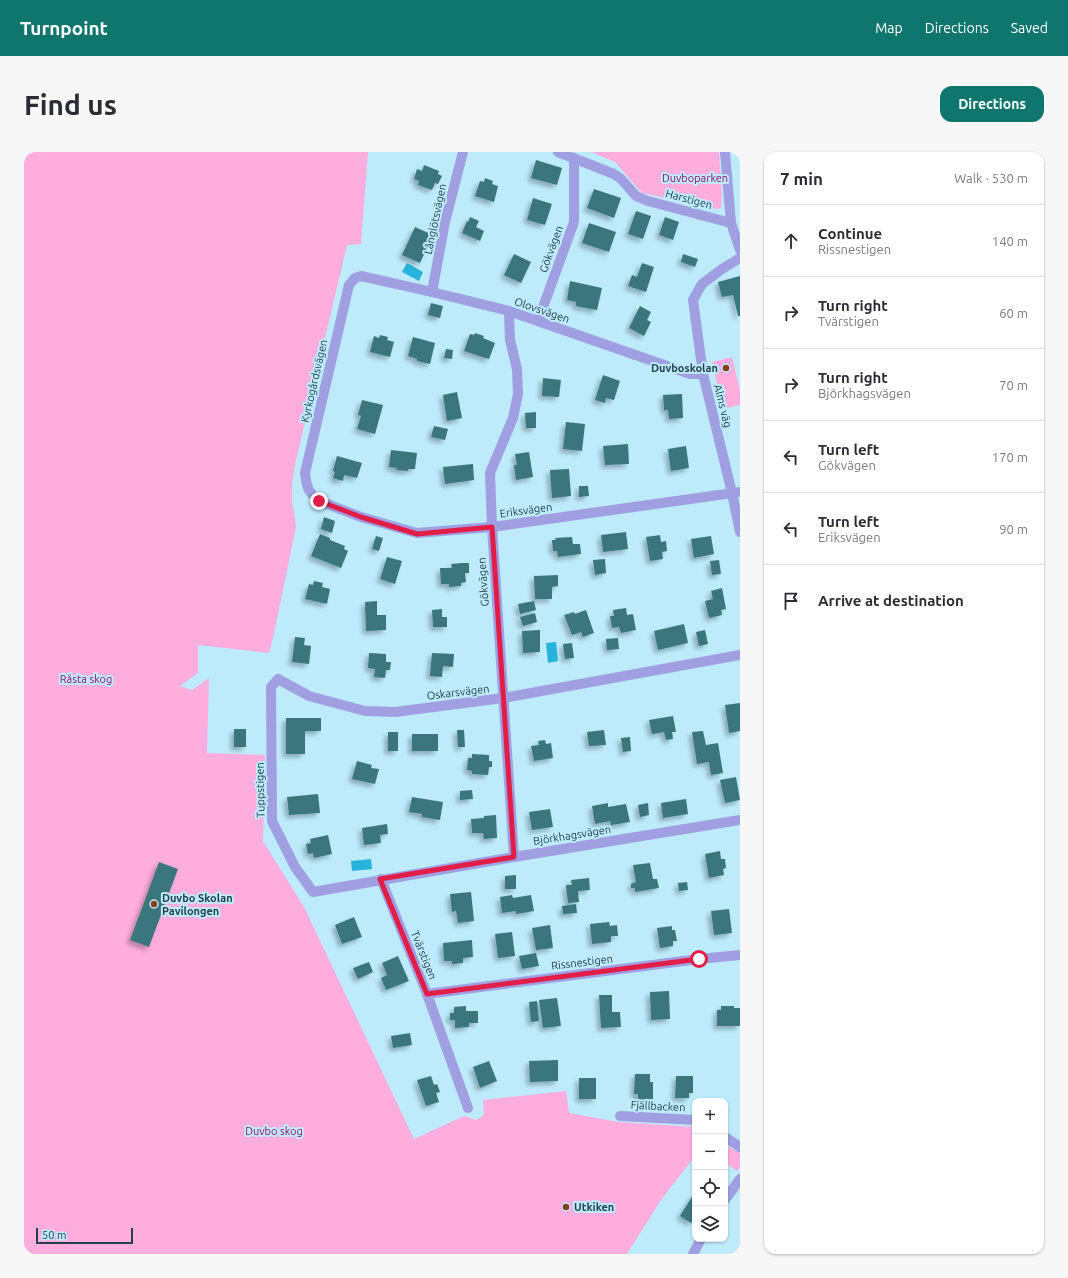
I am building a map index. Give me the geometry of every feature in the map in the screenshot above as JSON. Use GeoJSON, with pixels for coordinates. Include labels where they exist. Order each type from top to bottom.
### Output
{"type":"FeatureCollection","features":[{"type":"Feature","properties":{"kind":"street","name":"Långlötsvägen"},"geometry":{"type":"LineString","coordinates":[[432,292],[445,222],[463,152]]}},
{"type":"Feature","properties":{"kind":"street","name":"Harstigen"},"geometry":{"type":"LineString","coordinates":[[558,152],[614,174],[621,179],[636,196],[648,201],[731,223]]}},
{"type":"Feature","properties":{"kind":"street"},"geometry":{"type":"LineString","coordinates":[[725,152],[731,223],[740,250]]}},
{"type":"Feature","properties":{"kind":"street","name":"Gökvägen"},"geometry":{"type":"LineString","coordinates":[[538,321],[574,222],[574,158]]}},
{"type":"Feature","properties":{"kind":"street","name":"Alms väg"},"geometry":{"type":"LineString","coordinates":[[740,258],[702,284],[693,300],[703,374],[736,492],[740,532]]}},
{"type":"Feature","properties":{"kind":"street","name":"Kyrkogårdsvägen"},"geometry":{"type":"LineString","coordinates":[[319,501],[307,488],[305,473],[349,285],[355,278],[361,276],[369,278]]}},
{"type":"Feature","properties":{"kind":"street","name":"Olovsvägen"},"geometry":{"type":"LineString","coordinates":[[369,278],[509,311],[690,374],[703,374]]}},
{"type":"Feature","properties":{"kind":"street","name":"Gökvägen"},"geometry":{"type":"LineString","coordinates":[[509,311],[510,340],[517,369],[518,394],[513,418],[490,473],[492,527],[514,857]]}},
{"type":"Feature","properties":{"kind":"street","name":"Eriksvägen"},"geometry":{"type":"LineString","coordinates":[[319,501],[361,517],[417,534],[492,527],[736,492]]}},
{"type":"Feature","properties":{"kind":"street","name":"Oskarsvägen"},"geometry":{"type":"LineString","coordinates":[[278,679],[309,696],[365,711],[395,712],[503,698],[740,655]]}},
{"type":"Feature","properties":{"kind":"street","name":"Tuppstigen"},"geometry":{"type":"LineString","coordinates":[[278,679],[271,687],[272,821],[295,867],[313,892]]}},
{"type":"Feature","properties":{"kind":"street","name":"Björkhagsvägen"},"geometry":{"type":"LineString","coordinates":[[313,892],[380,879],[740,820]]}},
{"type":"Feature","properties":{"kind":"street","name":"Tvärstigen"},"geometry":{"type":"LineString","coordinates":[[380,879],[427,994],[468,1108]]}},
{"type":"Feature","properties":{"kind":"street","name":"Rissnestigen"},"geometry":{"type":"LineString","coordinates":[[427,994],[740,955]]}},
{"type":"Feature","properties":{"kind":"street","name":"Fjällbacken"},"geometry":{"type":"LineString","coordinates":[[620,1116],[692,1120]]}},
{"type":"Feature","properties":{"kind":"street"},"geometry":{"type":"LineString","coordinates":[[728,1139],[740,1147]]}},
{"type":"Feature","properties":{"kind":"street"},"geometry":{"type":"LineString","coordinates":[[728,1196],[740,1179]]}},
{"type":"Feature","properties":{"kind":"street"},"geometry":{"type":"LineString","coordinates":[[693,1254],[699,1242]]}},
{"type":"Feature","properties":{"kind":"green space"},"geometry":{"type":"Polygon","coordinates":[[[24,152],[368,152],[361,244],[347,245],[295,465],[292,485],[292,504],[296,527],[269,653],[198,645],[198,673],[180,686],[192,690],[209,678],[207,753],[265,755],[263,841],[304,907],[414,1139],[464,1116],[476,1120],[484,1115],[483,1100],[566,1091],[569,1113],[619,1122],[692,1127],[692,1160],[661,1200],[627,1254],[24,1254],[24,152]]]}},
{"type":"Feature","properties":{"kind":"green space","name":"Duvboparken"},"geometry":{"type":"Polygon","coordinates":[[[591,152],[719,152],[722,195],[721,208],[717,209],[642,193],[615,162],[591,152]]]}},
{"type":"Feature","properties":{"kind":"green space"},"geometry":{"type":"Polygon","coordinates":[[[732,357],[740,391],[740,405],[723,409],[712,362],[732,357]]]}},
{"type":"Feature","properties":{"kind":"green space"},"geometry":{"type":"Polygon","coordinates":[[[728,1147],[740,1153],[740,1167],[737,1171],[728,1165],[728,1147]]]}},
{"type":"Feature","properties":{"kind":"water"},"geometry":{"type":"Polygon","coordinates":[[[407,263],[423,272],[419,281],[402,272],[407,263]]]}},
{"type":"Feature","properties":{"kind":"water"},"geometry":{"type":"Polygon","coordinates":[[[556,642],[558,661],[548,663],[546,643],[556,642]]]}},
{"type":"Feature","properties":{"kind":"water"},"geometry":{"type":"Polygon","coordinates":[[[371,859],[372,869],[352,871],[351,861],[371,859]]]}},
{"type":"Feature","properties":{"kind":"building"},"geometry":{"type":"Polygon","coordinates":[[[536,160],[562,168],[557,185],[531,178],[536,160]]]}},
{"type":"Feature","properties":{"kind":"building"},"geometry":{"type":"Polygon","coordinates":[[[424,165],[439,171],[438,174],[442,176],[438,184],[435,183],[432,190],[418,185],[419,181],[414,179],[417,169],[422,171],[424,165]]]}},
{"type":"Feature","properties":{"kind":"building"},"geometry":{"type":"Polygon","coordinates":[[[485,178],[493,181],[492,184],[498,186],[494,202],[475,196],[480,181],[484,182],[485,178]]]}},
{"type":"Feature","properties":{"kind":"building"},"geometry":{"type":"Polygon","coordinates":[[[594,189],[621,198],[614,218],[587,208],[594,189]]]}},
{"type":"Feature","properties":{"kind":"building"},"geometry":{"type":"Polygon","coordinates":[[[533,198],[552,204],[545,225],[527,220],[533,198]]]}},
{"type":"Feature","properties":{"kind":"building"},"geometry":{"type":"Polygon","coordinates":[[[636,211],[651,216],[643,239],[628,234],[636,211]]]}},
{"type":"Feature","properties":{"kind":"building"},"geometry":{"type":"Polygon","coordinates":[[[470,217],[479,221],[476,227],[484,231],[480,241],[462,233],[470,217]]]}},
{"type":"Feature","properties":{"kind":"building"},"geometry":{"type":"Polygon","coordinates":[[[665,217],[679,222],[673,240],[659,235],[665,217]]]}},
{"type":"Feature","properties":{"kind":"building"},"geometry":{"type":"Polygon","coordinates":[[[589,223],[616,232],[609,252],[582,243],[589,223]]]}},
{"type":"Feature","properties":{"kind":"building"},"geometry":{"type":"Polygon","coordinates":[[[415,227],[433,235],[420,263],[402,255],[415,227]]]}},
{"type":"Feature","properties":{"kind":"building"},"geometry":{"type":"Polygon","coordinates":[[[514,254],[531,262],[521,283],[504,275],[514,254]]]}},
{"type":"Feature","properties":{"kind":"building"},"geometry":{"type":"Polygon","coordinates":[[[683,254],[698,259],[695,267],[681,262],[683,254]]]}},
{"type":"Feature","properties":{"kind":"building"},"geometry":{"type":"Polygon","coordinates":[[[642,263],[654,267],[646,292],[628,286],[632,275],[637,277],[642,263]]]}},
{"type":"Feature","properties":{"kind":"building"},"geometry":{"type":"Polygon","coordinates":[[[740,276],[740,316],[738,316],[733,295],[722,297],[718,282],[740,276]]]}},
{"type":"Feature","properties":{"kind":"building"},"geometry":{"type":"Polygon","coordinates":[[[570,281],[602,288],[597,310],[576,306],[576,302],[567,300],[570,281]]]}},
{"type":"Feature","properties":{"kind":"building"},"geometry":{"type":"Polygon","coordinates":[[[431,303],[443,306],[440,318],[428,315],[431,303]]]}},
{"type":"Feature","properties":{"kind":"building"},"geometry":{"type":"Polygon","coordinates":[[[640,306],[651,312],[647,320],[651,322],[644,336],[629,328],[640,306]]]}},
{"type":"Feature","properties":{"kind":"building"},"geometry":{"type":"Polygon","coordinates":[[[475,333],[484,336],[483,338],[495,343],[489,359],[464,351],[470,334],[474,335],[475,333]]]}},
{"type":"Feature","properties":{"kind":"building"},"geometry":{"type":"Polygon","coordinates":[[[380,335],[388,337],[387,340],[394,342],[390,357],[370,352],[374,336],[379,338],[380,335]]]}},
{"type":"Feature","properties":{"kind":"building"},"geometry":{"type":"Polygon","coordinates":[[[413,337],[435,343],[430,364],[417,361],[417,359],[408,356],[413,337]]]}},
{"type":"Feature","properties":{"kind":"building"},"geometry":{"type":"Polygon","coordinates":[[[446,349],[453,350],[452,359],[444,358],[446,349]]]}},
{"type":"Feature","properties":{"kind":"building"},"geometry":{"type":"Polygon","coordinates":[[[603,375],[620,381],[614,400],[606,398],[605,403],[595,400],[603,375]]]}},
{"type":"Feature","properties":{"kind":"building"},"geometry":{"type":"Polygon","coordinates":[[[543,378],[561,380],[559,397],[542,396],[543,378]]]}},
{"type":"Feature","properties":{"kind":"building"},"geometry":{"type":"Polygon","coordinates":[[[457,392],[462,418],[447,421],[443,395],[457,392]]]}},
{"type":"Feature","properties":{"kind":"building"},"geometry":{"type":"Polygon","coordinates":[[[682,394],[683,418],[669,419],[668,410],[664,410],[663,395],[682,394]]]}},
{"type":"Feature","properties":{"kind":"building"},"geometry":{"type":"Polygon","coordinates":[[[362,400],[383,405],[375,434],[357,429],[361,416],[358,415],[362,400]]]}},
{"type":"Feature","properties":{"kind":"building"},"geometry":{"type":"Polygon","coordinates":[[[536,412],[536,428],[526,428],[525,413],[536,412]]]}},
{"type":"Feature","properties":{"kind":"building"},"geometry":{"type":"Polygon","coordinates":[[[566,422],[585,424],[582,451],[563,449],[566,422]]]}},
{"type":"Feature","properties":{"kind":"building"},"geometry":{"type":"Polygon","coordinates":[[[434,426],[448,429],[445,440],[431,437],[434,426]]]}},
{"type":"Feature","properties":{"kind":"building"},"geometry":{"type":"Polygon","coordinates":[[[628,444],[629,464],[605,465],[603,446],[628,444]]]}},
{"type":"Feature","properties":{"kind":"building"},"geometry":{"type":"Polygon","coordinates":[[[686,446],[689,468],[671,471],[668,449],[686,446]]]}},
{"type":"Feature","properties":{"kind":"building"},"geometry":{"type":"Polygon","coordinates":[[[391,450],[417,453],[415,469],[408,469],[408,471],[396,470],[397,468],[389,467],[391,450]]]}},
{"type":"Feature","properties":{"kind":"building"},"geometry":{"type":"Polygon","coordinates":[[[529,452],[533,477],[516,480],[514,465],[517,465],[515,454],[529,452]]]}},
{"type":"Feature","properties":{"kind":"building"},"geometry":{"type":"Polygon","coordinates":[[[337,456],[362,463],[357,478],[344,475],[343,481],[333,478],[335,472],[333,471],[337,456]]]}},
{"type":"Feature","properties":{"kind":"building"},"geometry":{"type":"Polygon","coordinates":[[[473,464],[474,480],[445,484],[443,467],[473,464]]]}},
{"type":"Feature","properties":{"kind":"building"},"geometry":{"type":"Polygon","coordinates":[[[569,469],[571,496],[552,498],[550,470],[569,469]]]}},
{"type":"Feature","properties":{"kind":"building"},"geometry":{"type":"Polygon","coordinates":[[[579,486],[588,486],[589,496],[579,497],[579,486]]]}},
{"type":"Feature","properties":{"kind":"building"},"geometry":{"type":"Polygon","coordinates":[[[324,517],[335,521],[332,533],[321,529],[324,517]]]}},
{"type":"Feature","properties":{"kind":"building"},"geometry":{"type":"Polygon","coordinates":[[[626,532],[628,549],[603,552],[601,535],[626,532]]]}},
{"type":"Feature","properties":{"kind":"building"},"geometry":{"type":"Polygon","coordinates":[[[320,534],[345,546],[344,549],[348,551],[341,568],[311,556],[320,534]]]}},
{"type":"Feature","properties":{"kind":"building"},"geometry":{"type":"Polygon","coordinates":[[[660,535],[661,542],[666,541],[667,551],[662,552],[663,559],[650,561],[646,537],[660,535]]]}},
{"type":"Feature","properties":{"kind":"building"},"geometry":{"type":"Polygon","coordinates":[[[376,536],[383,538],[379,551],[372,549],[376,536]]]}},
{"type":"Feature","properties":{"kind":"building"},"geometry":{"type":"Polygon","coordinates":[[[711,536],[714,554],[694,558],[691,539],[711,536]]]}},
{"type":"Feature","properties":{"kind":"building"},"geometry":{"type":"Polygon","coordinates":[[[572,537],[573,544],[580,544],[581,554],[558,557],[557,551],[553,551],[552,540],[556,540],[555,538],[572,537]]]}},
{"type":"Feature","properties":{"kind":"building"},"geometry":{"type":"Polygon","coordinates":[[[387,557],[402,561],[395,584],[380,579],[387,557]]]}},
{"type":"Feature","properties":{"kind":"building"},"geometry":{"type":"Polygon","coordinates":[[[605,559],[606,573],[595,575],[593,560],[605,559]]]}},
{"type":"Feature","properties":{"kind":"building"},"geometry":{"type":"Polygon","coordinates":[[[719,560],[721,574],[712,575],[710,561],[719,560]]]}},
{"type":"Feature","properties":{"kind":"building"},"geometry":{"type":"Polygon","coordinates":[[[469,563],[469,573],[465,573],[466,582],[461,583],[461,586],[449,587],[449,584],[441,584],[440,568],[452,568],[451,564],[469,563]]]}},
{"type":"Feature","properties":{"kind":"building"},"geometry":{"type":"Polygon","coordinates":[[[558,575],[558,586],[552,587],[552,599],[535,599],[534,576],[558,575]]]}},
{"type":"Feature","properties":{"kind":"building"},"geometry":{"type":"Polygon","coordinates":[[[314,581],[323,583],[322,587],[330,589],[327,604],[305,599],[309,584],[313,585],[314,581]]]}},
{"type":"Feature","properties":{"kind":"building"},"geometry":{"type":"Polygon","coordinates":[[[722,588],[726,609],[721,610],[722,615],[709,618],[705,601],[713,599],[711,591],[722,588]]]}},
{"type":"Feature","properties":{"kind":"building"},"geometry":{"type":"Polygon","coordinates":[[[377,601],[377,615],[386,615],[386,630],[366,631],[365,602],[377,601]]]}},
{"type":"Feature","properties":{"kind":"building"},"geometry":{"type":"Polygon","coordinates":[[[534,601],[536,610],[520,614],[518,604],[534,601]]]}},
{"type":"Feature","properties":{"kind":"building"},"geometry":{"type":"Polygon","coordinates":[[[626,608],[627,615],[633,614],[636,630],[621,633],[619,627],[612,628],[610,616],[614,616],[613,610],[626,608]]]}},
{"type":"Feature","properties":{"kind":"building"},"geometry":{"type":"Polygon","coordinates":[[[442,609],[442,617],[447,617],[447,627],[433,627],[432,610],[442,609]]]}},
{"type":"Feature","properties":{"kind":"building"},"geometry":{"type":"Polygon","coordinates":[[[586,610],[594,633],[583,637],[581,632],[572,635],[564,615],[574,612],[575,614],[586,610]]]}},
{"type":"Feature","properties":{"kind":"building"},"geometry":{"type":"Polygon","coordinates":[[[535,613],[537,622],[523,626],[520,617],[535,613]]]}},
{"type":"Feature","properties":{"kind":"building"},"geometry":{"type":"Polygon","coordinates":[[[684,624],[688,643],[658,650],[654,631],[684,624]]]}},
{"type":"Feature","properties":{"kind":"building"},"geometry":{"type":"Polygon","coordinates":[[[540,630],[540,652],[523,653],[522,631],[540,630]]]}},
{"type":"Feature","properties":{"kind":"building"},"geometry":{"type":"Polygon","coordinates":[[[705,630],[708,644],[699,646],[696,632],[705,630]]]}},
{"type":"Feature","properties":{"kind":"building"},"geometry":{"type":"Polygon","coordinates":[[[295,637],[305,638],[304,645],[311,646],[309,664],[292,662],[295,637]]]}},
{"type":"Feature","properties":{"kind":"building"},"geometry":{"type":"Polygon","coordinates":[[[618,638],[619,649],[607,650],[606,639],[618,638]]]}},
{"type":"Feature","properties":{"kind":"building"},"geometry":{"type":"Polygon","coordinates":[[[572,643],[574,658],[565,659],[563,644],[572,643]]]}},
{"type":"Feature","properties":{"kind":"building"},"geometry":{"type":"Polygon","coordinates":[[[369,653],[386,654],[386,662],[391,662],[390,670],[386,670],[385,678],[374,677],[375,669],[368,668],[369,653]]]}},
{"type":"Feature","properties":{"kind":"building"},"geometry":{"type":"Polygon","coordinates":[[[432,653],[454,654],[453,667],[443,666],[442,677],[430,676],[432,653]]]}},
{"type":"Feature","properties":{"kind":"building"},"geometry":{"type":"Polygon","coordinates":[[[740,703],[740,731],[729,733],[725,705],[740,703]]]}},
{"type":"Feature","properties":{"kind":"building"},"geometry":{"type":"Polygon","coordinates":[[[673,716],[676,732],[672,732],[673,739],[666,740],[664,732],[652,734],[649,720],[673,716]]]}},
{"type":"Feature","properties":{"kind":"building"},"geometry":{"type":"Polygon","coordinates":[[[286,718],[321,718],[321,731],[305,731],[305,754],[286,754],[286,718]]]}},
{"type":"Feature","properties":{"kind":"building"},"geometry":{"type":"Polygon","coordinates":[[[234,729],[246,729],[246,747],[234,747],[234,729]]]}},
{"type":"Feature","properties":{"kind":"building"},"geometry":{"type":"Polygon","coordinates":[[[457,730],[464,730],[465,747],[458,747],[457,730]]]}},
{"type":"Feature","properties":{"kind":"building"},"geometry":{"type":"Polygon","coordinates":[[[604,730],[606,745],[589,746],[587,732],[604,730]]]}},
{"type":"Feature","properties":{"kind":"building"},"geometry":{"type":"Polygon","coordinates":[[[703,731],[706,745],[718,743],[723,773],[711,775],[709,762],[697,764],[692,732],[703,731]]]}},
{"type":"Feature","properties":{"kind":"building"},"geometry":{"type":"Polygon","coordinates":[[[388,732],[398,732],[398,751],[388,751],[388,732]]]}},
{"type":"Feature","properties":{"kind":"building"},"geometry":{"type":"Polygon","coordinates":[[[412,734],[438,734],[438,751],[412,751],[412,734]]]}},
{"type":"Feature","properties":{"kind":"building"},"geometry":{"type":"Polygon","coordinates":[[[630,737],[631,751],[623,752],[621,738],[630,737]]]}},
{"type":"Feature","properties":{"kind":"building"},"geometry":{"type":"Polygon","coordinates":[[[545,740],[546,744],[551,743],[553,758],[534,761],[531,746],[539,745],[538,741],[545,740]]]}},
{"type":"Feature","properties":{"kind":"building"},"geometry":{"type":"Polygon","coordinates":[[[472,754],[489,755],[489,761],[492,761],[492,767],[489,767],[488,775],[472,774],[472,771],[467,770],[468,758],[472,758],[472,754]]]}},
{"type":"Feature","properties":{"kind":"building"},"geometry":{"type":"Polygon","coordinates":[[[357,761],[372,765],[371,768],[379,769],[375,784],[352,779],[357,761]]]}},
{"type":"Feature","properties":{"kind":"building"},"geometry":{"type":"Polygon","coordinates":[[[736,777],[740,800],[725,803],[720,780],[736,777]]]}},
{"type":"Feature","properties":{"kind":"building"},"geometry":{"type":"Polygon","coordinates":[[[472,790],[473,799],[460,800],[460,791],[472,790]]]}},
{"type":"Feature","properties":{"kind":"building"},"geometry":{"type":"Polygon","coordinates":[[[318,794],[320,813],[289,815],[287,797],[318,794]]]}},
{"type":"Feature","properties":{"kind":"building"},"geometry":{"type":"Polygon","coordinates":[[[412,797],[443,802],[440,820],[422,817],[422,814],[409,812],[412,797]]]}},
{"type":"Feature","properties":{"kind":"building"},"geometry":{"type":"Polygon","coordinates":[[[686,799],[688,814],[663,818],[661,803],[686,799]]]}},
{"type":"Feature","properties":{"kind":"building"},"geometry":{"type":"Polygon","coordinates":[[[608,803],[608,807],[626,804],[630,822],[611,825],[610,821],[595,824],[592,806],[608,803]]]}},
{"type":"Feature","properties":{"kind":"building"},"geometry":{"type":"Polygon","coordinates":[[[648,803],[649,815],[640,817],[638,805],[648,803]]]}},
{"type":"Feature","properties":{"kind":"building"},"geometry":{"type":"Polygon","coordinates":[[[550,809],[553,827],[532,830],[529,812],[550,809]]]}},
{"type":"Feature","properties":{"kind":"building"},"geometry":{"type":"Polygon","coordinates":[[[496,815],[497,838],[484,839],[483,833],[472,833],[471,819],[496,815]]]}},
{"type":"Feature","properties":{"kind":"building"},"geometry":{"type":"Polygon","coordinates":[[[387,824],[388,834],[380,835],[381,843],[364,845],[362,828],[387,824]]]}},
{"type":"Feature","properties":{"kind":"building"},"geometry":{"type":"Polygon","coordinates":[[[328,835],[332,854],[314,858],[313,853],[308,854],[306,844],[311,843],[310,839],[328,835]]]}},
{"type":"Feature","properties":{"kind":"building"},"geometry":{"type":"Polygon","coordinates":[[[720,851],[721,859],[725,859],[726,868],[723,869],[724,875],[709,878],[705,854],[720,851]]]}},
{"type":"Feature","properties":{"kind":"building","name":"Duvbo Skolan Pavilongen"},"geometry":{"type":"Polygon","coordinates":[[[159,862],[178,869],[149,947],[130,940],[159,862]]]}},
{"type":"Feature","properties":{"kind":"building"},"geometry":{"type":"Polygon","coordinates":[[[650,863],[653,879],[657,879],[659,888],[635,892],[635,888],[631,888],[631,884],[636,882],[633,865],[650,863]]]}},
{"type":"Feature","properties":{"kind":"building"},"geometry":{"type":"Polygon","coordinates":[[[516,875],[516,889],[505,889],[505,876],[516,875]]]}},
{"type":"Feature","properties":{"kind":"building"},"geometry":{"type":"Polygon","coordinates":[[[589,878],[590,890],[578,891],[579,902],[568,903],[566,885],[572,885],[571,880],[589,878]]]}},
{"type":"Feature","properties":{"kind":"building"},"geometry":{"type":"Polygon","coordinates":[[[687,882],[688,890],[679,891],[678,883],[687,882]]]}},
{"type":"Feature","properties":{"kind":"building"},"geometry":{"type":"Polygon","coordinates":[[[471,892],[474,921],[458,923],[456,911],[452,912],[450,894],[471,892]]]}},
{"type":"Feature","properties":{"kind":"building"},"geometry":{"type":"Polygon","coordinates":[[[512,895],[513,898],[531,895],[534,911],[516,914],[516,911],[502,913],[500,897],[512,895]]]}},
{"type":"Feature","properties":{"kind":"building"},"geometry":{"type":"Polygon","coordinates":[[[576,904],[577,913],[563,914],[562,906],[576,904]]]}},
{"type":"Feature","properties":{"kind":"building"},"geometry":{"type":"Polygon","coordinates":[[[729,909],[732,933],[714,935],[711,911],[729,909]]]}},
{"type":"Feature","properties":{"kind":"building"},"geometry":{"type":"Polygon","coordinates":[[[354,917],[362,937],[342,944],[335,925],[354,917]]]}},
{"type":"Feature","properties":{"kind":"building"},"geometry":{"type":"Polygon","coordinates":[[[609,922],[610,926],[617,925],[618,936],[611,936],[611,942],[592,944],[590,924],[609,922]]]}},
{"type":"Feature","properties":{"kind":"building"},"geometry":{"type":"Polygon","coordinates":[[[550,925],[553,948],[536,950],[532,928],[550,925]]]}},
{"type":"Feature","properties":{"kind":"building"},"geometry":{"type":"Polygon","coordinates":[[[672,926],[672,930],[675,930],[677,941],[673,941],[673,946],[660,948],[657,928],[672,926]]]}},
{"type":"Feature","properties":{"kind":"building"},"geometry":{"type":"Polygon","coordinates":[[[512,932],[515,956],[498,958],[495,934],[512,932]]]}},
{"type":"Feature","properties":{"kind":"building"},"geometry":{"type":"Polygon","coordinates":[[[472,940],[473,957],[463,958],[463,963],[452,964],[452,961],[444,961],[443,943],[472,940]]]}},
{"type":"Feature","properties":{"kind":"building"},"geometry":{"type":"Polygon","coordinates":[[[536,953],[539,966],[522,969],[519,956],[536,953]]]}},
{"type":"Feature","properties":{"kind":"building"},"geometry":{"type":"Polygon","coordinates":[[[398,956],[409,981],[386,990],[381,978],[387,975],[382,963],[398,956]]]}},
{"type":"Feature","properties":{"kind":"building"},"geometry":{"type":"Polygon","coordinates":[[[369,962],[373,972],[358,979],[353,968],[369,962]]]}},
{"type":"Feature","properties":{"kind":"building"},"geometry":{"type":"Polygon","coordinates":[[[669,991],[670,1019],[651,1020],[650,992],[669,991]]]}},
{"type":"Feature","properties":{"kind":"building"},"geometry":{"type":"Polygon","coordinates":[[[599,995],[612,995],[612,1012],[620,1012],[621,1027],[601,1028],[599,995]]]}},
{"type":"Feature","properties":{"kind":"building"},"geometry":{"type":"Polygon","coordinates":[[[557,998],[561,1026],[543,1028],[539,1000],[557,998]]]}},
{"type":"Feature","properties":{"kind":"building"},"geometry":{"type":"Polygon","coordinates":[[[537,1001],[539,1021],[531,1022],[529,1002],[537,1001]]]}},
{"type":"Feature","properties":{"kind":"building"},"geometry":{"type":"Polygon","coordinates":[[[466,1006],[466,1011],[478,1011],[478,1023],[469,1023],[469,1027],[455,1028],[455,1020],[450,1020],[450,1013],[454,1013],[454,1007],[466,1006]]]}},
{"type":"Feature","properties":{"kind":"building"},"geometry":{"type":"Polygon","coordinates":[[[721,1006],[734,1006],[734,1008],[740,1008],[740,1026],[717,1026],[717,1010],[721,1010],[721,1006]]]}},
{"type":"Feature","properties":{"kind":"building"},"geometry":{"type":"Polygon","coordinates":[[[410,1033],[412,1045],[393,1048],[391,1036],[410,1033]]]}},
{"type":"Feature","properties":{"kind":"building"},"geometry":{"type":"Polygon","coordinates":[[[558,1060],[558,1081],[530,1082],[529,1061],[558,1060]]]}},
{"type":"Feature","properties":{"kind":"building"},"geometry":{"type":"Polygon","coordinates":[[[489,1061],[497,1081],[480,1088],[473,1067],[489,1061]]]}},
{"type":"Feature","properties":{"kind":"building"},"geometry":{"type":"Polygon","coordinates":[[[635,1074],[650,1074],[650,1082],[653,1082],[653,1101],[638,1100],[638,1094],[634,1094],[635,1074]]]}},
{"type":"Feature","properties":{"kind":"building"},"geometry":{"type":"Polygon","coordinates":[[[431,1076],[434,1085],[437,1084],[440,1092],[436,1093],[439,1102],[426,1106],[417,1080],[431,1076]]]}},
{"type":"Feature","properties":{"kind":"building"},"geometry":{"type":"Polygon","coordinates":[[[676,1076],[693,1076],[693,1093],[689,1093],[689,1098],[675,1098],[676,1076]]]}},
{"type":"Feature","properties":{"kind":"building"},"geometry":{"type":"Polygon","coordinates":[[[579,1078],[596,1078],[596,1099],[579,1099],[579,1078]]]}},
{"type":"Feature","properties":{"kind":"building"},"geometry":{"type":"Polygon","coordinates":[[[692,1197],[692,1222],[691,1223],[680,1216],[692,1197]]]}},
{"type":"Feature","properties":{"kind":"place","name":"Duvboskolan"},"geometry":{"type":"Point","coordinates":[726,368]}},
{"type":"Feature","properties":{"kind":"place","name":"Duvbo Skolan Pavilongen"},"geometry":{"type":"Point","coordinates":[154,904]}},
{"type":"Feature","properties":{"kind":"place","name":"Utkiken"},"geometry":{"type":"Point","coordinates":[566,1207]}},
{"type":"Feature","properties":{"kind":"route"},"geometry":{"type":"LineString","coordinates":[[319,501],[361,517],[417,534],[492,527],[514,857],[380,879],[427,994],[699,959]]}},
{"type":"Feature","properties":{"kind":"park label","name":"Råsta skog"},"geometry":{"type":"Point","coordinates":[86,679]}},
{"type":"Feature","properties":{"kind":"park label","name":"Duvbo skog"},"geometry":{"type":"Point","coordinates":[274,1131]}}]}
